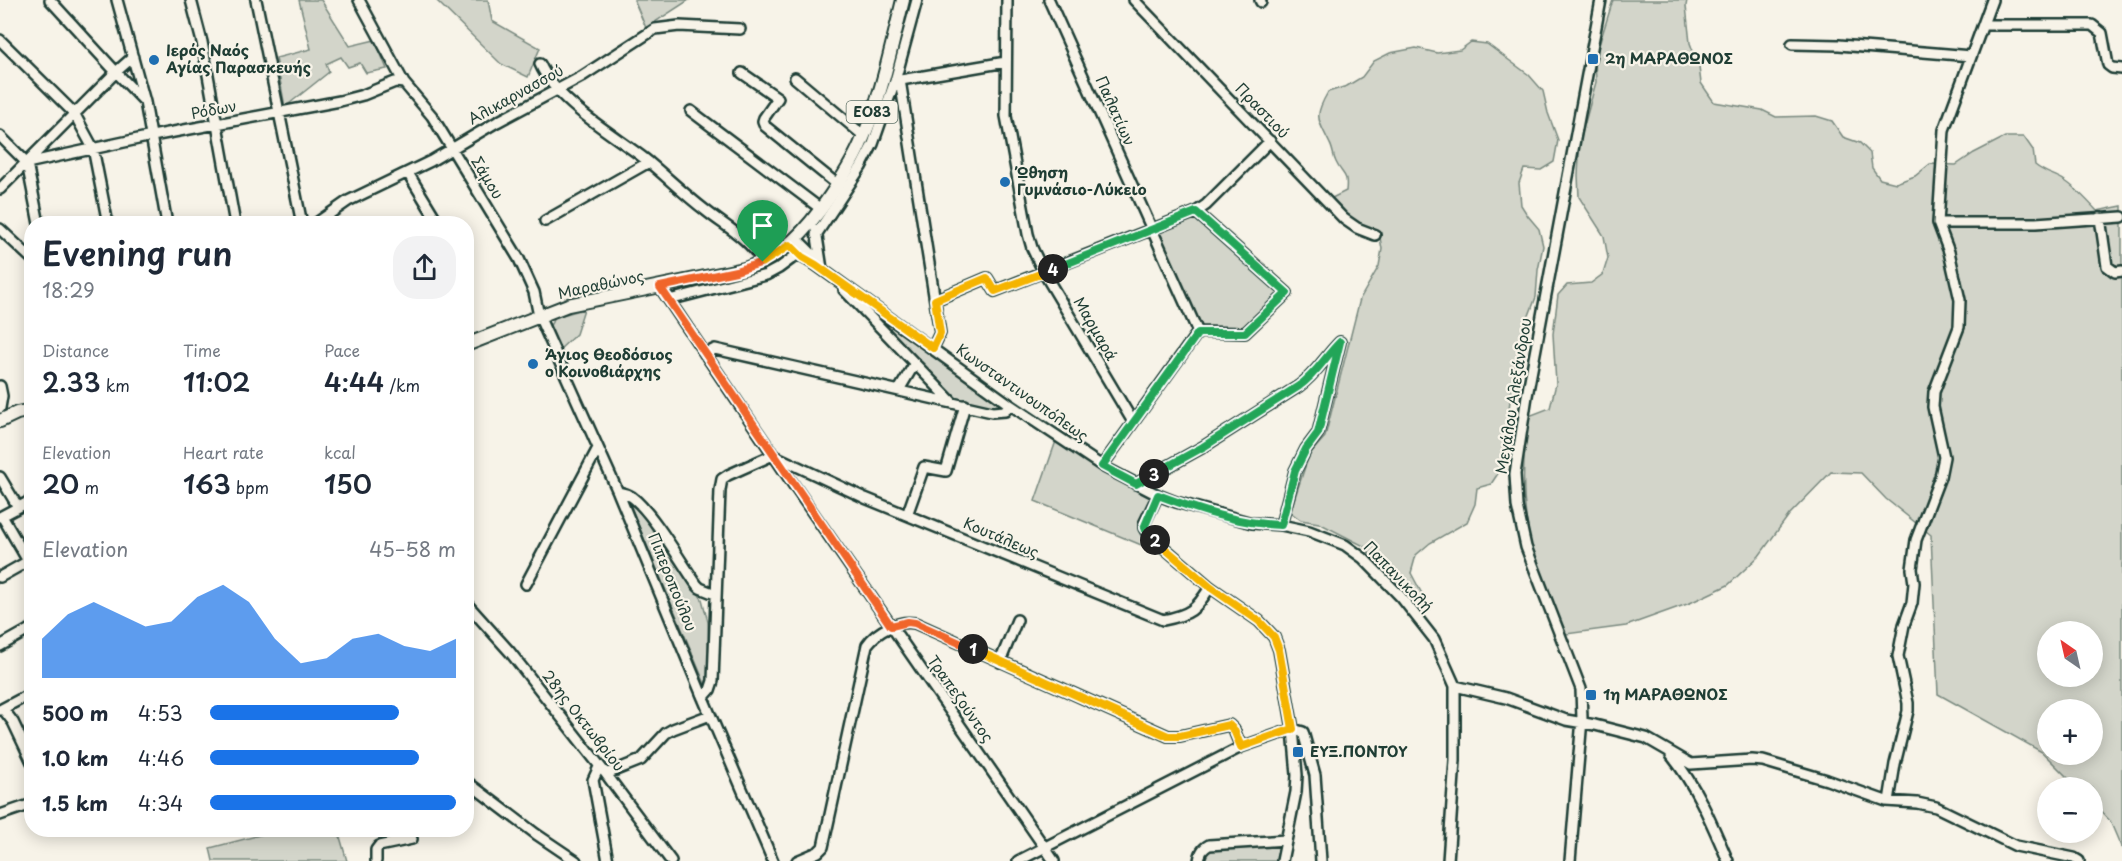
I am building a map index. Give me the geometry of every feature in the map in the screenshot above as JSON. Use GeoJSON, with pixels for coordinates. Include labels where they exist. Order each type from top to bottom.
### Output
{"type":"FeatureCollection","features":[{"type":"Feature","properties":{"kind":"main road","name":"Μαραθώνος"},"geometry":{"type":"LineString","coordinates":[[474,342],[568,305],[736,271],[763,262],[795,246],[838,185],[864,136],[885,71],[903,0]]}},
{"type":"Feature","properties":{"kind":"main road"},"geometry":{"type":"LineString","coordinates":[[0,421],[24,412]]}},
{"type":"Feature","properties":{"kind":"street"},"geometry":{"type":"LineString","coordinates":[[50,0],[145,102]]}},
{"type":"Feature","properties":{"kind":"street"},"geometry":{"type":"LineString","coordinates":[[117,0],[145,102],[166,216]]}},
{"type":"Feature","properties":{"kind":"street"},"geometry":{"type":"LineString","coordinates":[[191,0],[202,42],[233,216]]}},
{"type":"Feature","properties":{"kind":"street"},"geometry":{"type":"LineString","coordinates":[[256,0],[300,216]]}},
{"type":"Feature","properties":{"kind":"street","name":"Σάμου"},"geometry":{"type":"LineString","coordinates":[[359,0],[404,83],[427,109],[519,259],[534,292],[540,316]]}},
{"type":"Feature","properties":{"kind":"street"},"geometry":{"type":"LineString","coordinates":[[816,235],[861,167],[873,144],[898,80],[917,0]]}},
{"type":"Feature","properties":{"kind":"street","name":"Μαρμαρά"},"geometry":{"type":"LineString","coordinates":[[1007,0],[1006,116],[1032,248],[1044,273],[1133,422]]}},
{"type":"Feature","properties":{"kind":"street","name":"Παλατίων"},"geometry":{"type":"LineString","coordinates":[[1049,0],[1198,333]]}},
{"type":"Feature","properties":{"kind":"street","name":"Πραστιού"},"geometry":{"type":"LineString","coordinates":[[1134,0],[1347,222],[1375,235]]}},
{"type":"Feature","properties":{"kind":"street","name":"Μεγάλου Αλεξάνδρου"},"geometry":{"type":"LineString","coordinates":[[1570,861],[1582,723],[1582,698],[1578,679],[1536,577],[1523,535],[1517,506],[1515,474],[1529,384],[1601,0]]}},
{"type":"Feature","properties":{"kind":"street"},"geometry":{"type":"LineString","coordinates":[[1889,801],[1908,711],[1898,656],[1904,625],[1912,603],[1914,583],[1912,569],[1916,540],[1940,477],[1944,457],[1933,407],[1934,393],[1959,327],[1960,300],[1949,252],[1938,223],[1944,130],[1992,0]]}},
{"type":"Feature","properties":{"kind":"street"},"geometry":{"type":"LineString","coordinates":[[1983,25],[2092,25],[2102,33],[2108,65],[2122,69]]}},
{"type":"Feature","properties":{"kind":"street","name":"Αλικαρνασσού"},"geometry":{"type":"LineString","coordinates":[[327,216],[354,198],[408,173],[581,77],[639,38],[659,28],[679,26],[740,29]]}},
{"type":"Feature","properties":{"kind":"street"},"geometry":{"type":"LineString","coordinates":[[0,40],[74,113],[93,148],[106,216]]}},
{"type":"Feature","properties":{"kind":"street"},"geometry":{"type":"LineString","coordinates":[[1792,44],[1839,45],[1971,56]]}},
{"type":"Feature","properties":{"kind":"street"},"geometry":{"type":"LineString","coordinates":[[0,189],[74,113],[133,57]]}},
{"type":"Feature","properties":{"kind":"street"},"geometry":{"type":"LineString","coordinates":[[898,80],[1006,62]]}},
{"type":"Feature","properties":{"kind":"street"},"geometry":{"type":"LineString","coordinates":[[540,64],[545,74],[578,108],[649,162],[703,209],[746,240],[763,262]]}},
{"type":"Feature","properties":{"kind":"street"},"geometry":{"type":"LineString","coordinates":[[742,73],[778,98],[764,118],[765,126],[838,185]]}},
{"type":"Feature","properties":{"kind":"street"},"geometry":{"type":"LineString","coordinates":[[795,78],[864,136]]}},
{"type":"Feature","properties":{"kind":"street"},"geometry":{"type":"LineString","coordinates":[[898,80],[940,333],[933,348]]}},
{"type":"Feature","properties":{"kind":"street","name":"Ρόδων"},"geometry":{"type":"LineString","coordinates":[[27,163],[152,136],[340,101],[363,95],[394,82],[404,83]]}},
{"type":"Feature","properties":{"kind":"street"},"geometry":{"type":"LineString","coordinates":[[691,111],[820,212],[816,235],[822,269],[953,403]]}},
{"type":"Feature","properties":{"kind":"street"},"geometry":{"type":"LineString","coordinates":[[0,136],[27,163],[37,216]]}},
{"type":"Feature","properties":{"kind":"street"},"geometry":{"type":"LineString","coordinates":[[935,300],[987,278],[995,291],[1196,212],[1206,205],[1270,141]]}},
{"type":"Feature","properties":{"kind":"street"},"geometry":{"type":"LineString","coordinates":[[545,221],[649,162]]}},
{"type":"Feature","properties":{"kind":"street"},"geometry":{"type":"LineString","coordinates":[[408,173],[434,216]]}},
{"type":"Feature","properties":{"kind":"street"},"geometry":{"type":"LineString","coordinates":[[1102,466],[1198,333],[1245,333],[1287,293],[1196,212]]}},
{"type":"Feature","properties":{"kind":"street"},"geometry":{"type":"LineString","coordinates":[[1938,223],[2036,223],[2122,217]]}},
{"type":"Feature","properties":{"kind":"street"},"geometry":{"type":"LineString","coordinates":[[2100,218],[2107,266],[2115,272],[2122,271]]}},
{"type":"Feature","properties":{"kind":"street"},"geometry":{"type":"LineString","coordinates":[[0,229],[24,252]]}},
{"type":"Feature","properties":{"kind":"street"},"geometry":{"type":"LineString","coordinates":[[669,300],[766,275],[779,268],[795,246]]}},
{"type":"Feature","properties":{"kind":"street","name":"Κωνσταντινουπόλεως"},"geometry":{"type":"LineString","coordinates":[[795,246],[811,253],[822,269]]}},
{"type":"Feature","properties":{"kind":"street","name":"Κωνσταντινουπόλεως"},"geometry":{"type":"LineString","coordinates":[[795,246],[822,269],[1009,404],[1102,466],[1158,495]]}},
{"type":"Feature","properties":{"kind":"street","name":"Τραπεζούντος"},"geometry":{"type":"LineString","coordinates":[[660,287],[773,455],[1054,861]]}},
{"type":"Feature","properties":{"kind":"street","name":"Πιπεροπούλου"},"geometry":{"type":"LineString","coordinates":[[540,316],[618,492],[773,861]]}},
{"type":"Feature","properties":{"kind":"street"},"geometry":{"type":"LineString","coordinates":[[1136,484],[1203,447],[1299,386],[1312,376],[1340,342],[1318,433],[1306,449],[1295,471],[1281,525]]}},
{"type":"Feature","properties":{"kind":"street"},"geometry":{"type":"LineString","coordinates":[[705,354],[715,349],[992,412],[1005,411],[1009,404]]}},
{"type":"Feature","properties":{"kind":"street"},"geometry":{"type":"LineString","coordinates":[[899,390],[915,363]]}},
{"type":"Feature","properties":{"kind":"street"},"geometry":{"type":"LineString","coordinates":[[0,386],[2,396],[0,408]]}},
{"type":"Feature","properties":{"kind":"street"},"geometry":{"type":"LineString","coordinates":[[907,515],[924,467],[946,471],[965,405]]}},
{"type":"Feature","properties":{"kind":"street"},"geometry":{"type":"LineString","coordinates":[[526,584],[598,448]]}},
{"type":"Feature","properties":{"kind":"street"},"geometry":{"type":"LineString","coordinates":[[703,698],[710,690],[713,681],[715,594],[722,479],[773,455]]}},
{"type":"Feature","properties":{"kind":"street","name":"Κουτάλεως"},"geometry":{"type":"LineString","coordinates":[[773,455],[907,515],[1163,620],[1184,616],[1198,607],[1210,587]]}},
{"type":"Feature","properties":{"kind":"street"},"geometry":{"type":"LineString","coordinates":[[795,487],[810,473]]}},
{"type":"Feature","properties":{"kind":"street"},"geometry":{"type":"LineString","coordinates":[[0,477],[18,507]]}},
{"type":"Feature","properties":{"kind":"street"},"geometry":{"type":"LineString","coordinates":[[618,492],[634,499],[654,522],[697,585],[715,594]]}},
{"type":"Feature","properties":{"kind":"street"},"geometry":{"type":"LineString","coordinates":[[1158,495],[1144,524],[1147,533],[1210,587],[1259,621],[1274,637],[1279,650],[1293,729],[1297,776],[1282,861]]}},
{"type":"Feature","properties":{"kind":"street","name":"Παπανικολή"},"geometry":{"type":"LineString","coordinates":[[1158,495],[1252,523],[1281,525],[1309,531],[1345,545],[1363,558],[1401,597],[1434,639],[1455,686]]}},
{"type":"Feature","properties":{"kind":"street"},"geometry":{"type":"LineString","coordinates":[[24,504],[1,517],[24,553]]}},
{"type":"Feature","properties":{"kind":"street"},"geometry":{"type":"LineString","coordinates":[[0,577],[24,566]]}},
{"type":"Feature","properties":{"kind":"street","name":"28ης Οκτωβρίου"},"geometry":{"type":"LineString","coordinates":[[474,612],[510,652],[672,861]]}},
{"type":"Feature","properties":{"kind":"street"},"geometry":{"type":"LineString","coordinates":[[1000,662],[1017,620]]}},
{"type":"Feature","properties":{"kind":"street"},"geometry":{"type":"LineString","coordinates":[[798,861],[823,848],[867,645],[891,626],[908,622],[915,623],[1168,736],[1180,736],[1229,725],[1234,730],[1241,747]]}},
{"type":"Feature","properties":{"kind":"street"},"geometry":{"type":"LineString","coordinates":[[0,646],[24,632]]}},
{"type":"Feature","properties":{"kind":"street"},"geometry":{"type":"LineString","coordinates":[[1448,861],[1455,760],[1455,686],[1506,698],[1566,720],[1646,738],[1691,764],[1733,760],[1763,761],[1889,801],[1936,807],[2016,846],[2079,861]]}},
{"type":"Feature","properties":{"kind":"street"},"geometry":{"type":"LineString","coordinates":[[24,697],[1,710],[13,722],[24,745]]}},
{"type":"Feature","properties":{"kind":"street"},"geometry":{"type":"LineString","coordinates":[[608,861],[593,780],[603,770],[641,760],[673,729],[710,715]]}},
{"type":"Feature","properties":{"kind":"street"},"geometry":{"type":"LineString","coordinates":[[1018,861],[1241,747],[1293,729],[1303,732],[1315,775],[1321,861]]}},
{"type":"Feature","properties":{"kind":"street"},"geometry":{"type":"LineString","coordinates":[[1666,749],[1694,786],[1719,836],[1728,861]]}},
{"type":"Feature","properties":{"kind":"street"},"geometry":{"type":"LineString","coordinates":[[474,787],[576,861]]}},
{"type":"Feature","properties":{"kind":"street"},"geometry":{"type":"LineString","coordinates":[[0,815],[24,807]]}},
{"type":"Feature","properties":{"kind":"street"},"geometry":{"type":"LineString","coordinates":[[376,861],[376,850],[379,846],[412,839]]}},
{"type":"Feature","properties":{"kind":"street"},"geometry":{"type":"LineString","coordinates":[[1199,861],[1203,848],[1209,845],[1286,840]]}},
{"type":"Feature","properties":{"kind":"shaded area"},"geometry":{"type":"Polygon","coordinates":[[[299,0],[321,0],[350,46],[375,40],[387,69],[366,73],[360,63],[348,67],[341,57],[326,64],[329,72],[285,107],[276,58],[311,49],[299,0]]]}},
{"type":"Feature","properties":{"kind":"shaded area"},"geometry":{"type":"Polygon","coordinates":[[[436,0],[488,0],[492,21],[540,48],[528,77],[501,64],[436,0]]]}},
{"type":"Feature","properties":{"kind":"shaded area"},"geometry":{"type":"Polygon","coordinates":[[[634,0],[689,0],[646,28],[634,0]]]}},
{"type":"Feature","properties":{"kind":"shaded area"},"geometry":{"type":"Polygon","coordinates":[[[1613,0],[1687,0],[1690,43],[1699,67],[1701,83],[1714,102],[1762,110],[1776,117],[1816,116],[1832,121],[1843,137],[1860,143],[1870,153],[1872,168],[1880,179],[1896,183],[1915,176],[1930,164],[1956,165],[2005,137],[2024,137],[2033,150],[2035,165],[2069,184],[2097,211],[2122,206],[2122,849],[2110,821],[2103,814],[2103,777],[2067,777],[2055,765],[2103,765],[2103,699],[2037,699],[2037,749],[1938,694],[1931,535],[1886,499],[1861,473],[1831,472],[1789,515],[1759,556],[1728,585],[1690,603],[1626,626],[1566,634],[1540,575],[1529,536],[1524,496],[1524,456],[1529,416],[1550,408],[1556,384],[1553,334],[1558,295],[1567,285],[1591,283],[1603,274],[1608,258],[1604,236],[1579,197],[1580,141],[1596,82],[1595,58],[1613,0]]]}},
{"type":"Feature","properties":{"kind":"shaded area"},"geometry":{"type":"Polygon","coordinates":[[[1471,42],[1487,44],[1529,75],[1543,91],[1558,140],[1554,162],[1541,170],[1524,169],[1519,183],[1521,205],[1539,229],[1543,246],[1536,297],[1522,334],[1514,371],[1501,469],[1491,484],[1477,488],[1475,504],[1467,522],[1430,543],[1416,555],[1411,573],[1430,609],[1421,611],[1409,599],[1391,569],[1375,561],[1364,546],[1319,523],[1301,520],[1290,512],[1309,455],[1325,437],[1360,299],[1379,266],[1382,249],[1379,232],[1352,220],[1330,199],[1346,191],[1346,181],[1320,123],[1319,113],[1328,92],[1347,86],[1362,77],[1374,61],[1390,53],[1416,48],[1437,53],[1460,50],[1471,42]]]}},
{"type":"Feature","properties":{"kind":"shaded area"},"geometry":{"type":"Polygon","coordinates":[[[1195,215],[1282,293],[1244,330],[1200,329],[1155,232],[1195,215]]]}},
{"type":"Feature","properties":{"kind":"shaded area"},"geometry":{"type":"Polygon","coordinates":[[[862,303],[997,402],[997,405],[992,407],[955,399],[862,303]]]}},
{"type":"Feature","properties":{"kind":"shaded area"},"geometry":{"type":"Polygon","coordinates":[[[584,309],[576,334],[559,350],[549,327],[555,317],[584,309]]]}},
{"type":"Feature","properties":{"kind":"shaded area"},"geometry":{"type":"Polygon","coordinates":[[[1056,441],[1151,497],[1141,517],[1140,529],[1151,549],[1035,501],[1056,441]]]}},
{"type":"Feature","properties":{"kind":"shaded area"},"geometry":{"type":"Polygon","coordinates":[[[633,506],[651,524],[702,599],[708,622],[709,673],[705,684],[631,507],[633,506]]]}},
{"type":"Feature","properties":{"kind":"shaded area"},"geometry":{"type":"Polygon","coordinates":[[[252,837],[340,837],[347,861],[213,861],[210,848],[252,837]]]}},
{"type":"Feature","properties":{"kind":"shaded area"},"geometry":{"type":"Polygon","coordinates":[[[1281,844],[1277,861],[1202,861],[1203,856],[1210,849],[1281,844]]]}},
{"type":"Feature","properties":{"kind":"place","name":"2η ΜΑΡΑΘΩΝΟΣ"},"geometry":{"type":"Point","coordinates":[1593,59]}},
{"type":"Feature","properties":{"kind":"place","name":"Ιερός Ναός Αγίας Παρασκευής"},"geometry":{"type":"Point","coordinates":[154,60]}},
{"type":"Feature","properties":{"kind":"place","name":"Ώθηση Γυμνάσιο-Λύκειο"},"geometry":{"type":"Point","coordinates":[1005,182]}},
{"type":"Feature","properties":{"kind":"place","name":"Άγιος Θεοδόσιος ο Κοινοβιάρχης"},"geometry":{"type":"Point","coordinates":[533,364]}},
{"type":"Feature","properties":{"kind":"place","name":"1η ΜΑΡΑΘΩΝΟΣ"},"geometry":{"type":"Point","coordinates":[1591,695]}},
{"type":"Feature","properties":{"kind":"place","name":"ΕΥΞ.ΠΟΝΤΟΥ"},"geometry":{"type":"Point","coordinates":[1298,752]}},
{"type":"Feature","properties":{"kind":"route"},"geometry":{"type":"LineString","coordinates":[[1196,212],[1287,293],[1245,333],[1198,333],[1102,466],[1136,484],[1203,447],[1299,386],[1312,376],[1340,342],[1318,433],[1306,449],[1295,471],[1281,525],[1260,525],[1192,507],[1158,495],[1144,524],[1147,533],[1210,587],[1259,621],[1274,637],[1279,650],[1293,729],[1241,747],[1234,730],[1229,725],[1180,736],[1168,736],[915,623],[899,623],[891,626],[660,287],[736,271],[763,262],[790,245],[802,257],[933,348],[940,333],[935,300],[987,278],[995,291],[1196,212]]}}]}
